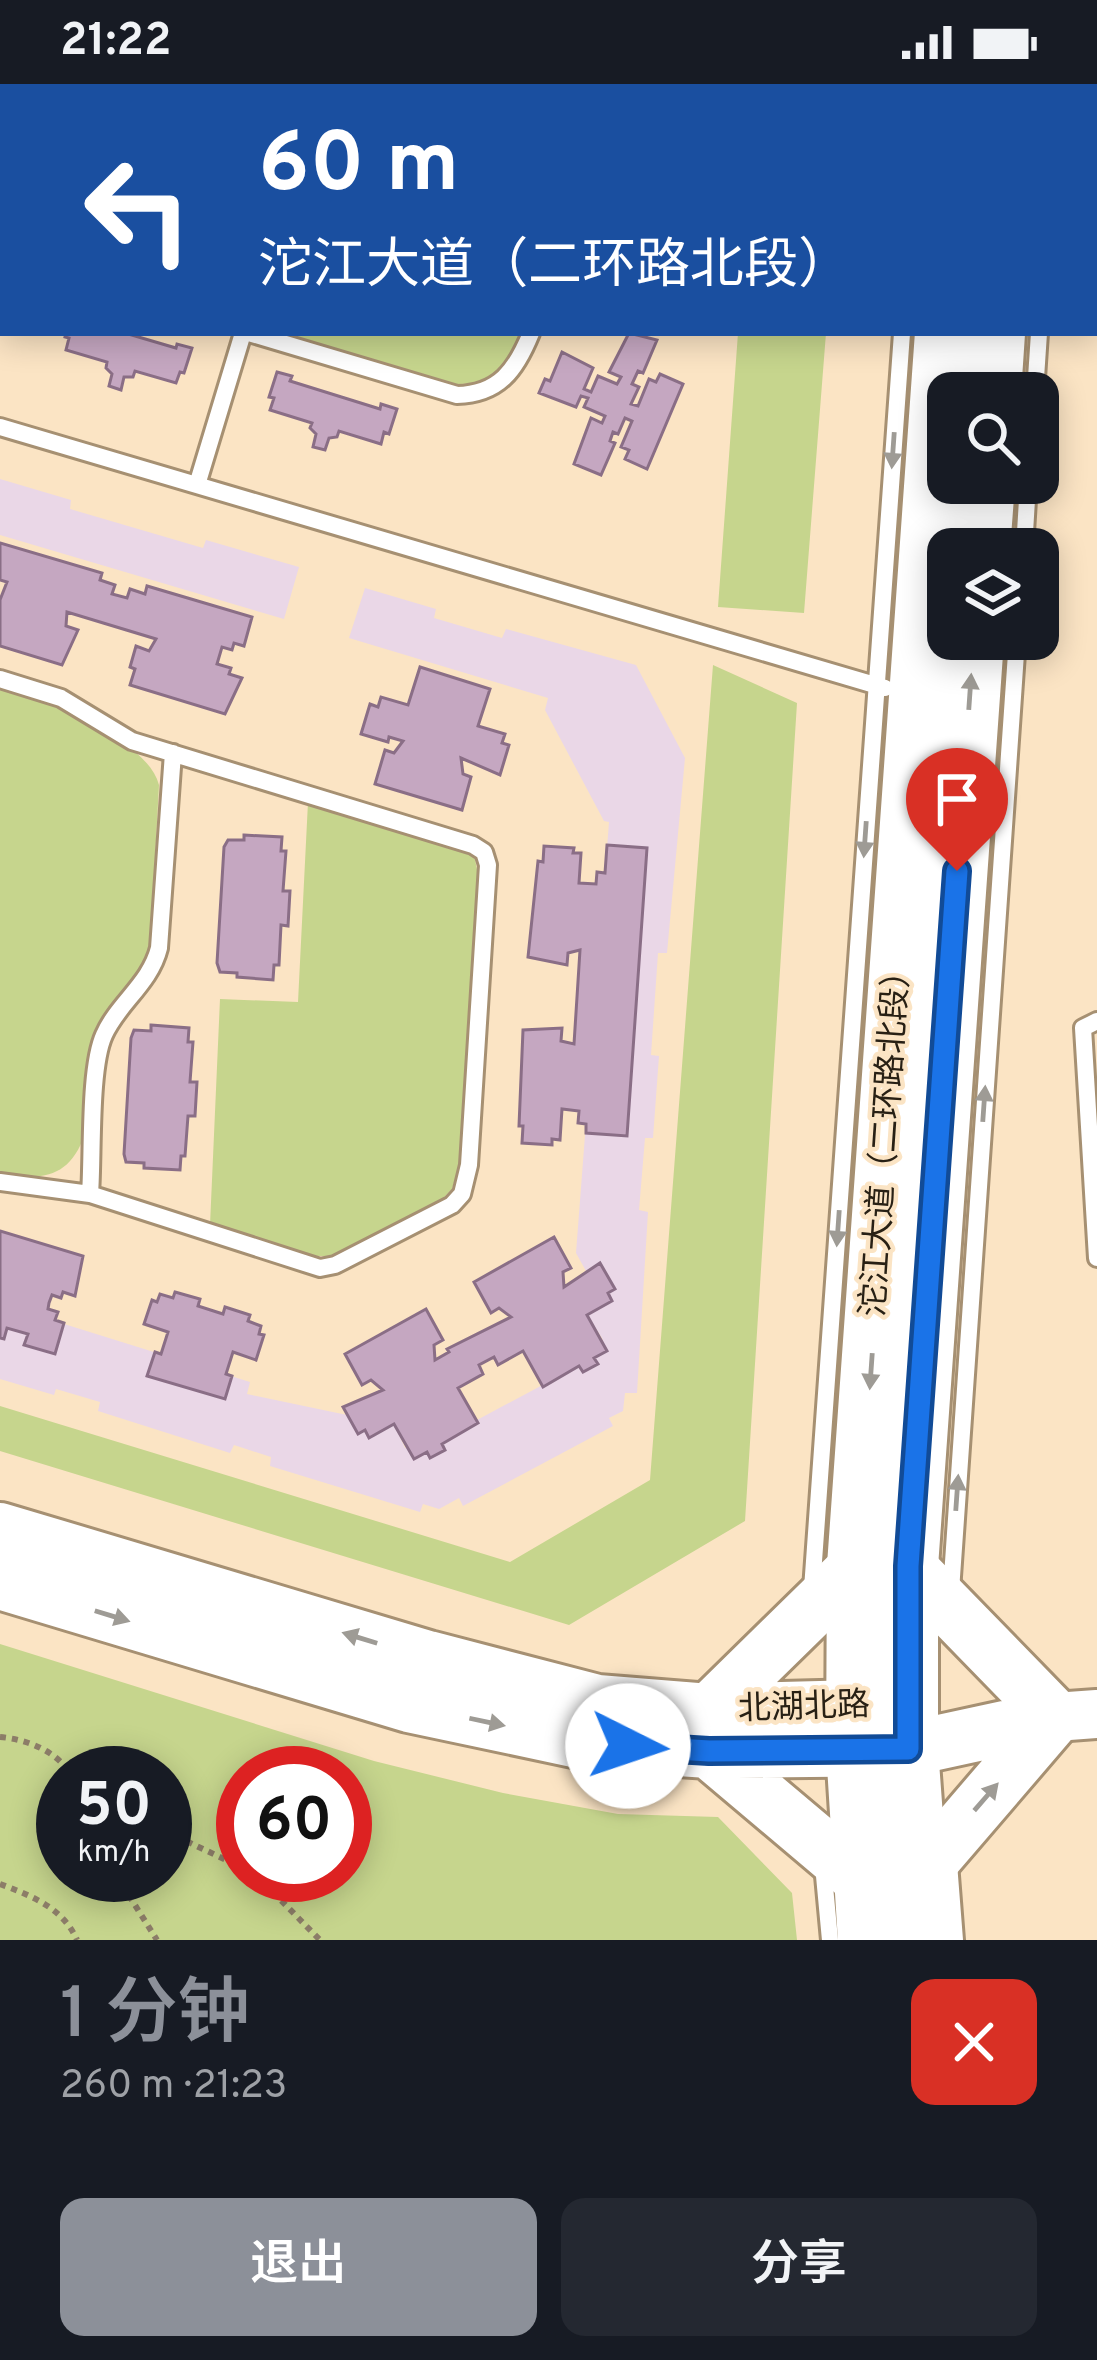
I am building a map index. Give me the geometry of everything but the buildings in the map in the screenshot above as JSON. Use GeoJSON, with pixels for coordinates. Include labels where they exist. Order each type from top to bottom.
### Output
{"type":"FeatureCollection","features":[{"type":"Feature","properties":{"kind":"highway","name":"沱江大道（二环路北段）"},"geometry":{"type":"LineString","coordinates":[[868,1940],[887,1862],[883,1566],[898,692],[946,336]]}},
{"type":"Feature","properties":{"kind":"highway"},"geometry":{"type":"LineString","coordinates":[[992,372],[995,336]]}},
{"type":"Feature","properties":{"kind":"highway","name":"沱江大道（二环路北段）"},"geometry":{"type":"LineString","coordinates":[[883,1566],[972,660]]}},
{"type":"Feature","properties":{"kind":"highway","name":"沱江大道（二环路北段）"},"geometry":{"type":"LineString","coordinates":[[887,1862],[922,1940]]}},
{"type":"Feature","properties":{"kind":"main road","name":"北湖北路"},"geometry":{"type":"LineString","coordinates":[[0,1530],[428,1658],[709,1731]]}},
{"type":"Feature","properties":{"kind":"main road"},"geometry":{"type":"LineString","coordinates":[[883,1566],[951,1610],[1076,1715],[887,1862],[709,1731],[810,1613],[883,1566]]}},
{"type":"Feature","properties":{"kind":"main road","name":"北湖北路"},"geometry":{"type":"LineString","coordinates":[[0,1582],[409,1705],[588,1743],[709,1731],[882,1728],[1076,1715]]}},
{"type":"Feature","properties":{"kind":"lane"},"geometry":{"type":"LineString","coordinates":[[197,484],[245,336]]}},
{"type":"Feature","properties":{"kind":"lane"},"geometry":{"type":"LineString","coordinates":[[256,336],[457,395],[481,393],[504,380],[530,336]]}},
{"type":"Feature","properties":{"kind":"lane"},"geometry":{"type":"LineString","coordinates":[[810,1613],[898,692],[902,336]]}},
{"type":"Feature","properties":{"kind":"lane"},"geometry":{"type":"LineString","coordinates":[[1036,372],[1039,336]]}},
{"type":"Feature","properties":{"kind":"lane"},"geometry":{"type":"LineString","coordinates":[[0,427],[898,692]]}},
{"type":"Feature","properties":{"kind":"lane"},"geometry":{"type":"LineString","coordinates":[[951,1610],[1016,660]]}},
{"type":"Feature","properties":{"kind":"lane"},"geometry":{"type":"LineString","coordinates":[[0,679],[61,698],[132,741],[473,844],[484,852],[488,880],[468,1178],[452,1205],[350,1258],[320,1268],[90,1194],[0,1182]]}},
{"type":"Feature","properties":{"kind":"lane"},"geometry":{"type":"LineString","coordinates":[[90,1194],[100,1045],[111,1022],[149,974],[159,948],[172,753]]}},
{"type":"Feature","properties":{"kind":"lane"},"geometry":{"type":"LineString","coordinates":[[1097,1021],[1083,1028],[1097,1258]]}},
{"type":"Feature","properties":{"kind":"lane"},"geometry":{"type":"LineString","coordinates":[[830,1940],[887,1862],[955,1940]]}},
{"type":"Feature","properties":{"kind":"path"},"geometry":{"type":"LineString","coordinates":[[0,1737],[23,1738],[36,1746]]}},
{"type":"Feature","properties":{"kind":"path"},"geometry":{"type":"LineString","coordinates":[[0,1884],[35,1897],[69,1922],[77,1940]]}},
{"type":"Feature","properties":{"kind":"path"},"geometry":{"type":"LineString","coordinates":[[133,1902],[157,1940]]}},
{"type":"Feature","properties":{"kind":"path"},"geometry":{"type":"LineString","coordinates":[[283,1902],[320,1940]]}},
{"type":"Feature","properties":{"kind":"shaded area"},"geometry":{"type":"Polygon","coordinates":[[[0,479],[71,500],[70,509],[203,548],[206,540],[299,567],[284,619],[0,535],[0,479]]]}},
{"type":"Feature","properties":{"kind":"shaded area"},"geometry":{"type":"Polygon","coordinates":[[[365,588],[436,609],[434,618],[502,638],[506,629],[636,665],[685,758],[667,953],[658,953],[651,1055],[659,1056],[653,1138],[645,1138],[639,1210],[648,1212],[637,1393],[625,1393],[623,1411],[609,1418],[613,1426],[463,1506],[459,1498],[439,1509],[423,1504],[420,1512],[270,1466],[271,1457],[234,1445],[230,1453],[98,1411],[100,1402],[0,1379],[0,1304],[250,1382],[247,1394],[347,1415],[358,1433],[394,1424],[405,1448],[477,1423],[606,1351],[587,1315],[612,1302],[608,1293],[614,1289],[600,1263],[586,1271],[576,1253],[609,822],[604,821],[545,710],[548,698],[349,638],[365,588]]]}},
{"type":"Feature","properties":{"kind":"green space"},"geometry":{"type":"Polygon","coordinates":[[[290,336],[520,336],[495,372],[476,382],[450,384],[290,336]]]}},
{"type":"Feature","properties":{"kind":"green space"},"geometry":{"type":"Polygon","coordinates":[[[738,336],[826,336],[804,613],[718,607],[738,336]]]}},
{"type":"Feature","properties":{"kind":"green space"},"geometry":{"type":"Polygon","coordinates":[[[713,665],[797,703],[745,1521],[569,1625],[0,1451],[0,1406],[510,1562],[650,1480],[713,665]]]}},
{"type":"Feature","properties":{"kind":"green space"},"geometry":{"type":"Polygon","coordinates":[[[0,686],[66,711],[115,737],[150,768],[159,785],[150,950],[95,1032],[88,1061],[83,1139],[76,1152],[60,1169],[27,1177],[0,1175],[0,686]]]}},
{"type":"Feature","properties":{"kind":"green space"},"geometry":{"type":"Polygon","coordinates":[[[308,802],[466,851],[475,859],[479,880],[460,1164],[452,1189],[436,1206],[332,1256],[303,1256],[210,1225],[220,999],[298,1002],[308,802]]]}},
{"type":"Feature","properties":{"kind":"green space"},"geometry":{"type":"Polygon","coordinates":[[[0,1644],[326,1746],[216,1746],[216,1902],[372,1902],[372,1760],[503,1793],[618,1814],[718,1817],[792,1893],[797,1940],[0,1940],[0,1644]]]}},
{"type":"Feature","properties":{"kind":"route"},"geometry":{"type":"LineString","coordinates":[[628,1746],[709,1751],[908,1749],[908,1566],[957,871]]}}]}
